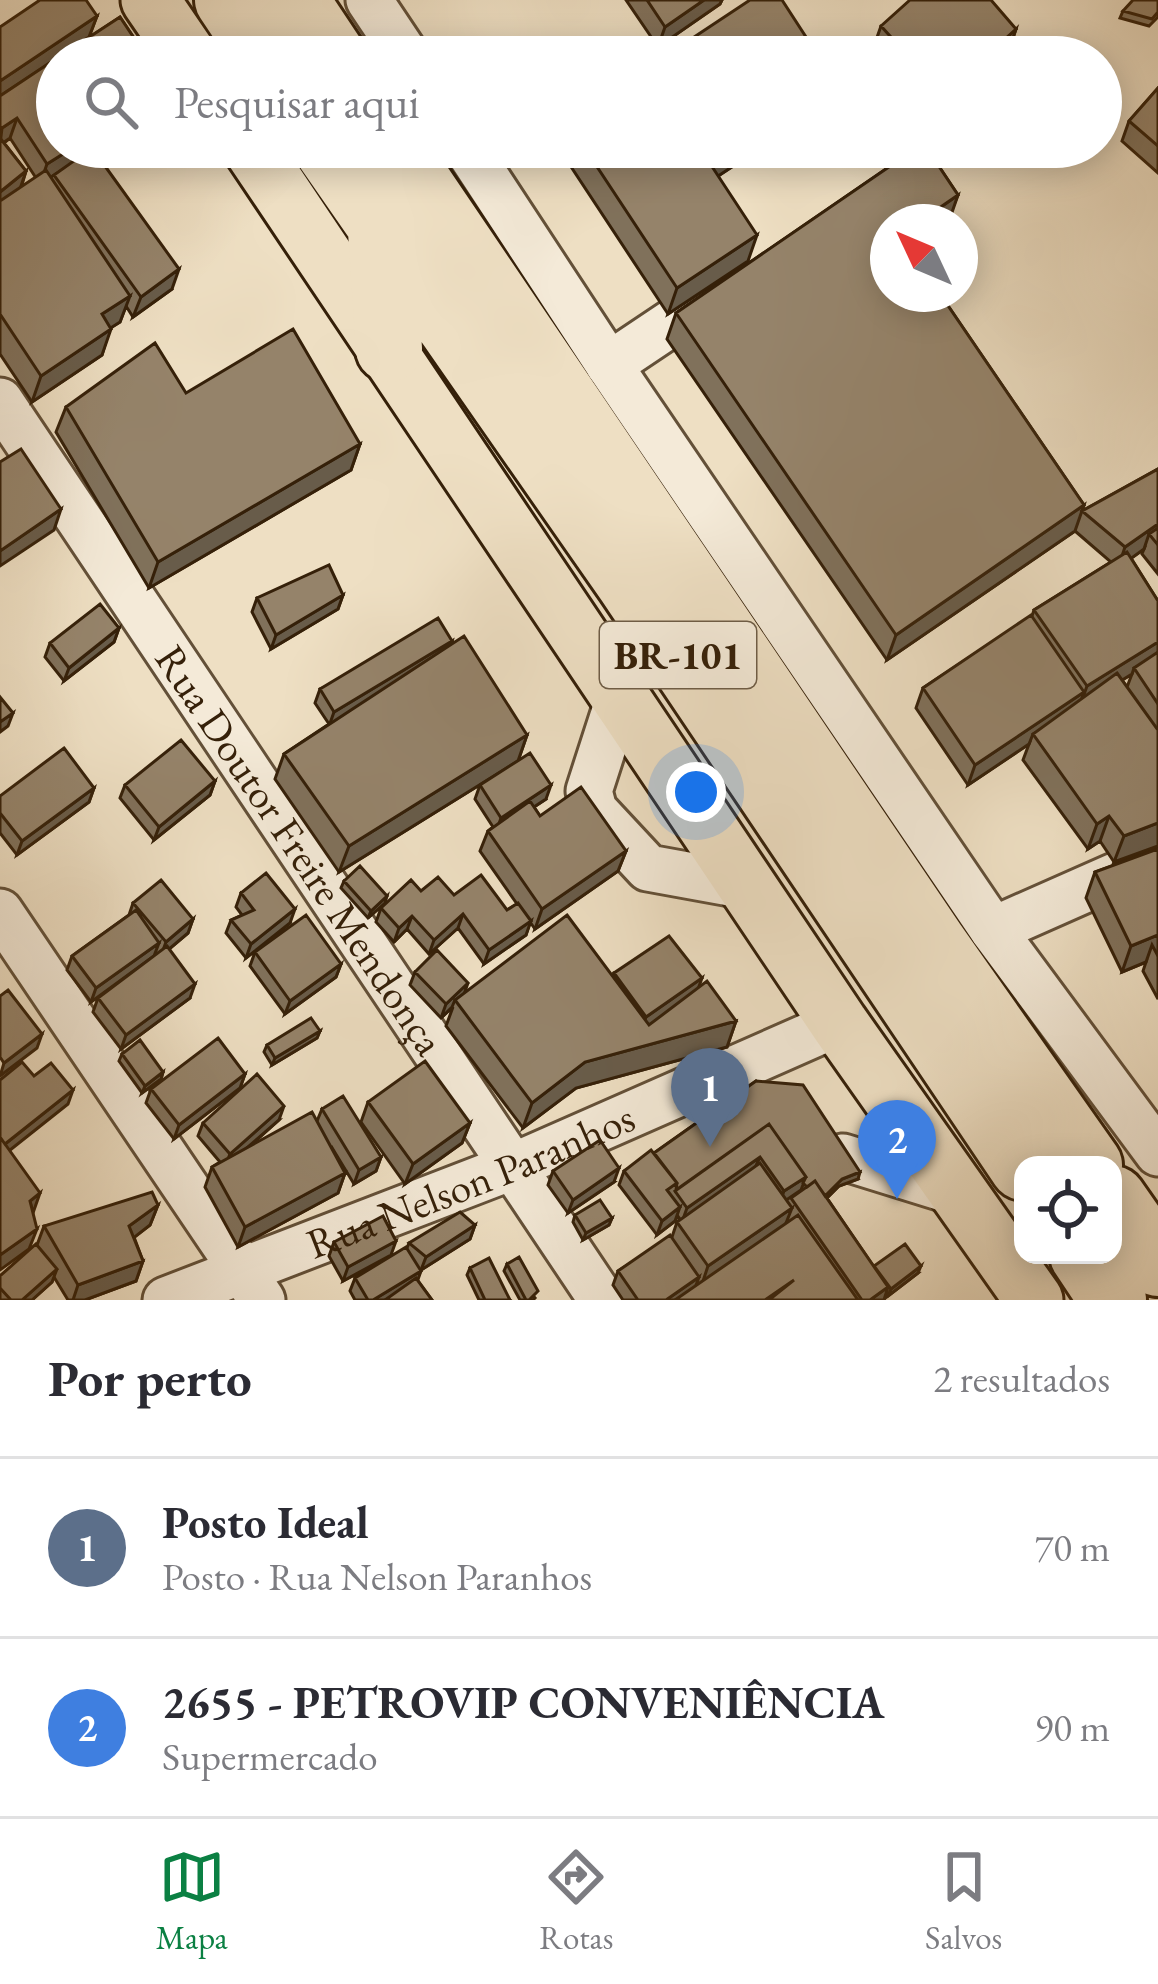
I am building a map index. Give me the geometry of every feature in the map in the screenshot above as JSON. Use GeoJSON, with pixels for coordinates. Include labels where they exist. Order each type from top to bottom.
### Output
{"type":"FeatureCollection","features":[{"type":"Feature","properties":{"kind":"highway"},"geometry":{"type":"LineString","coordinates":[[228,0],[252,36]]}},
{"type":"Feature","properties":{"kind":"highway"},"geometry":{"type":"LineString","coordinates":[[295,0],[319,36]]}},
{"type":"Feature","properties":{"kind":"highway","name":"BR-101"},"geometry":{"type":"LineString","coordinates":[[340,168],[629,582],[1016,1156]]}},
{"type":"Feature","properties":{"kind":"highway","name":"BR-101"},"geometry":{"type":"LineString","coordinates":[[408,168],[1083,1156]]}},
{"type":"Feature","properties":{"kind":"highway"},"geometry":{"type":"LineString","coordinates":[[381,231],[389,349]]}},
{"type":"Feature","properties":{"kind":"highway"},"geometry":{"type":"LineString","coordinates":[[1122,1212],[1158,1263]]}},
{"type":"Feature","properties":{"kind":"highway"},"geometry":{"type":"LineString","coordinates":[[1089,1264],[1113,1300]]}},
{"type":"Feature","properties":{"kind":"main road"},"geometry":{"type":"LineString","coordinates":[[150,0],[175,36]]}},
{"type":"Feature","properties":{"kind":"main road"},"geometry":{"type":"LineString","coordinates":[[265,168],[839,1023],[959,1193],[995,1274],[1034,1300]]}},
{"type":"Feature","properties":{"kind":"street"},"geometry":{"type":"LineString","coordinates":[[369,0],[393,36]]}},
{"type":"Feature","properties":{"kind":"street"},"geometry":{"type":"LineString","coordinates":[[480,168],[1054,1018],[1158,1153]]}},
{"type":"Feature","properties":{"kind":"street"},"geometry":{"type":"LineString","coordinates":[[609,365],[757,266]]}},
{"type":"Feature","properties":{"kind":"street","name":"Rua Doutor Freire Mendonça"},"geometry":{"type":"LineString","coordinates":[[0,401],[602,1300]]}},
{"type":"Feature","properties":{"kind":"street"},"geometry":{"type":"LineString","coordinates":[[620,698],[589,791],[594,810],[648,868],[747,886]]}},
{"type":"Feature","properties":{"kind":"street"},"geometry":{"type":"LineString","coordinates":[[994,930],[1158,857]]}},
{"type":"Feature","properties":{"kind":"street"},"geometry":{"type":"LineString","coordinates":[[0,912],[251,1285]]}},
{"type":"Feature","properties":{"kind":"street","name":"Rua Nelson Paranhos"},"geometry":{"type":"LineString","coordinates":[[166,1300],[251,1285],[514,1166],[765,1075],[839,1023]]}},
{"type":"Feature","properties":{"kind":"street"},"geometry":{"type":"LineString","coordinates":[[843,1157],[959,1193]]}},
{"type":"Feature","properties":{"kind":"building"},"geometry":{"type":"Polygon","coordinates":[[[40,0],[86,0],[97,16],[67,36],[36,36],[36,57],[0,81],[0,27],[40,0]]]}},
{"type":"Feature","properties":{"kind":"building"},"geometry":{"type":"Polygon","coordinates":[[[647,0],[704,0],[665,27],[647,0]]]}},
{"type":"Feature","properties":{"kind":"building"},"geometry":{"type":"Polygon","coordinates":[[[750,0],[782,0],[805,36],[696,36],[750,0]]]}},
{"type":"Feature","properties":{"kind":"building"},"geometry":{"type":"Polygon","coordinates":[[[910,0],[991,0],[1016,29],[1008,36],[890,36],[881,26],[910,0]]]}},
{"type":"Feature","properties":{"kind":"building"},"geometry":{"type":"Polygon","coordinates":[[[1133,0],[1158,0],[1158,12],[1152,19],[1123,11],[1133,0]]]}},
{"type":"Feature","properties":{"kind":"building"},"geometry":{"type":"Polygon","coordinates":[[[120,17],[133,36],[91,36],[120,17]]]}},
{"type":"Feature","properties":{"kind":"building"},"geometry":{"type":"Polygon","coordinates":[[[36,72],[36,147],[17,118],[0,127],[0,96],[36,72]]]}},
{"type":"Feature","properties":{"kind":"building"},"geometry":{"type":"Polygon","coordinates":[[[1158,88],[1158,146],[1129,121],[1158,88]]]}},
{"type":"Feature","properties":{"kind":"building"},"geometry":{"type":"Polygon","coordinates":[[[0,138],[26,171],[0,192],[0,138]]]}},
{"type":"Feature","properties":{"kind":"building"},"geometry":{"type":"Polygon","coordinates":[[[64,168],[106,168],[179,269],[141,297],[54,175],[64,168]]]}},
{"type":"Feature","properties":{"kind":"building"},"geometry":{"type":"Polygon","coordinates":[[[598,168],[713,168],[757,235],[677,288],[598,168]]]}},
{"type":"Feature","properties":{"kind":"building"},"geometry":{"type":"Polygon","coordinates":[[[887,168],[940,168],[958,195],[945,204],[870,204],[870,312],[952,312],[1084,505],[896,635],[676,313],[887,168]]]}},
{"type":"Feature","properties":{"kind":"building"},"geometry":{"type":"Polygon","coordinates":[[[46,170],[130,296],[102,314],[111,329],[41,376],[0,314],[0,201],[46,170]]]}},
{"type":"Feature","properties":{"kind":"building"},"geometry":{"type":"Polygon","coordinates":[[[293,329],[360,444],[158,562],[66,407],[155,343],[186,393],[293,329]]]}},
{"type":"Feature","properties":{"kind":"building"},"geometry":{"type":"Polygon","coordinates":[[[21,449],[61,509],[0,551],[0,462],[21,449]]]}},
{"type":"Feature","properties":{"kind":"building"},"geometry":{"type":"Polygon","coordinates":[[[1158,469],[1158,524],[1125,547],[1082,511],[1158,469]]]}},
{"type":"Feature","properties":{"kind":"building"},"geometry":{"type":"Polygon","coordinates":[[[1127,552],[1158,601],[1158,642],[1087,686],[1034,610],[1127,552]]]}},
{"type":"Feature","properties":{"kind":"building"},"geometry":{"type":"Polygon","coordinates":[[[329,565],[343,595],[276,635],[257,598],[329,565]]]}},
{"type":"Feature","properties":{"kind":"building"},"geometry":{"type":"Polygon","coordinates":[[[100,604],[119,628],[69,668],[50,643],[100,604]]]}},
{"type":"Feature","properties":{"kind":"building"},"geometry":{"type":"Polygon","coordinates":[[[1031,615],[1084,692],[975,765],[923,688],[1031,615]]]}},
{"type":"Feature","properties":{"kind":"building"},"geometry":{"type":"Polygon","coordinates":[[[438,618],[452,641],[334,712],[320,689],[438,618]]]}},
{"type":"Feature","properties":{"kind":"building"},"geometry":{"type":"Polygon","coordinates":[[[464,636],[527,735],[349,846],[284,754],[464,636]]]}},
{"type":"Feature","properties":{"kind":"building"},"geometry":{"type":"Polygon","coordinates":[[[1158,652],[1158,704],[1134,668],[1158,652]]]}},
{"type":"Feature","properties":{"kind":"building"},"geometry":{"type":"Polygon","coordinates":[[[1117,673],[1158,730],[1158,823],[1124,836],[1109,816],[1097,824],[1033,734],[1117,673]]]}},
{"type":"Feature","properties":{"kind":"building"},"geometry":{"type":"Polygon","coordinates":[[[0,697],[13,713],[0,722],[0,697]]]}},
{"type":"Feature","properties":{"kind":"building"},"geometry":{"type":"Polygon","coordinates":[[[181,740],[215,781],[159,827],[125,785],[181,740]]]}},
{"type":"Feature","properties":{"kind":"building"},"geometry":{"type":"Polygon","coordinates":[[[64,748],[94,788],[22,841],[0,813],[0,796],[64,748]]]}},
{"type":"Feature","properties":{"kind":"building"},"geometry":{"type":"Polygon","coordinates":[[[530,753],[551,785],[501,818],[480,785],[530,753]]]}},
{"type":"Feature","properties":{"kind":"building"},"geometry":{"type":"Polygon","coordinates":[[[581,787],[626,851],[542,909],[488,831],[530,801],[540,816],[581,787]]]}},
{"type":"Feature","properties":{"kind":"building"},"geometry":{"type":"Polygon","coordinates":[[[1158,849],[1158,935],[1131,946],[1095,872],[1158,849]]]}},
{"type":"Feature","properties":{"kind":"building"},"geometry":{"type":"Polygon","coordinates":[[[360,866],[387,896],[371,911],[344,881],[360,866]]]}},
{"type":"Feature","properties":{"kind":"building"},"geometry":{"type":"Polygon","coordinates":[[[266,873],[295,909],[251,944],[231,920],[254,910],[241,893],[266,873]]]}},
{"type":"Feature","properties":{"kind":"building"},"geometry":{"type":"Polygon","coordinates":[[[481,875],[507,910],[518,903],[531,921],[489,950],[463,914],[434,940],[412,916],[399,928],[381,908],[411,880],[421,891],[438,877],[454,895],[481,875]]]}},
{"type":"Feature","properties":{"kind":"building"},"geometry":{"type":"Polygon","coordinates":[[[161,880],[193,919],[166,942],[133,903],[161,880]]]}},
{"type":"Feature","properties":{"kind":"building"},"geometry":{"type":"Polygon","coordinates":[[[136,910],[159,943],[96,988],[72,956],[136,910]]]}},
{"type":"Feature","properties":{"kind":"building"},"geometry":{"type":"Polygon","coordinates":[[[306,915],[341,964],[290,1001],[255,952],[306,915]]]}},
{"type":"Feature","properties":{"kind":"building"},"geometry":{"type":"Polygon","coordinates":[[[567,915],[649,1025],[707,981],[736,1021],[585,1062],[532,1103],[455,1000],[567,915]]]}},
{"type":"Feature","properties":{"kind":"building"},"geometry":{"type":"Polygon","coordinates":[[[669,936],[702,978],[646,1017],[614,973],[669,936]]]}},
{"type":"Feature","properties":{"kind":"building"},"geometry":{"type":"Polygon","coordinates":[[[167,946],[195,984],[126,1035],[98,998],[167,946]]]}},
{"type":"Feature","properties":{"kind":"building"},"geometry":{"type":"Polygon","coordinates":[[[437,950],[468,983],[446,1004],[415,972],[437,950]]]}},
{"type":"Feature","properties":{"kind":"building"},"geometry":{"type":"Polygon","coordinates":[[[8,990],[42,1034],[4,1063],[0,1057],[0,996],[8,990]]]}},
{"type":"Feature","properties":{"kind":"building"},"geometry":{"type":"Polygon","coordinates":[[[311,1018],[320,1031],[275,1058],[267,1045],[311,1018]]]}},
{"type":"Feature","properties":{"kind":"building"},"geometry":{"type":"Polygon","coordinates":[[[218,1038],[245,1074],[179,1125],[151,1089],[218,1038]]]}},
{"type":"Feature","properties":{"kind":"building"},"geometry":{"type":"Polygon","coordinates":[[[140,1040],[163,1072],[145,1086],[122,1054],[140,1040]]]}},
{"type":"Feature","properties":{"kind":"building"},"geometry":{"type":"Polygon","coordinates":[[[425,1061],[470,1123],[413,1164],[368,1102],[425,1061]]]}},
{"type":"Feature","properties":{"kind":"building"},"geometry":{"type":"Polygon","coordinates":[[[22,1062],[34,1076],[51,1063],[73,1090],[5,1144],[0,1137],[0,1080],[22,1062]]]}},
{"type":"Feature","properties":{"kind":"building"},"geometry":{"type":"Polygon","coordinates":[[[257,1074],[284,1106],[230,1154],[203,1123],[257,1074]]]}},
{"type":"Feature","properties":{"kind":"building"},"geometry":{"type":"Polygon","coordinates":[[[756,1081],[803,1085],[860,1172],[842,1179],[825,1196],[815,1181],[807,1187],[806,1177],[769,1124],[676,1190],[677,1183],[654,1153],[756,1081]]]}},
{"type":"Feature","properties":{"kind":"building"},"geometry":{"type":"Polygon","coordinates":[[[343,1096],[381,1157],[359,1170],[322,1109],[343,1096]]]}},
{"type":"Feature","properties":{"kind":"building"},"geometry":{"type":"Polygon","coordinates":[[[312,1112],[345,1173],[245,1227],[212,1167],[312,1112]]]}},
{"type":"Feature","properties":{"kind":"building"},"geometry":{"type":"Polygon","coordinates":[[[769,1124],[806,1177],[784,1191],[760,1157],[687,1208],[675,1191],[769,1124]]]}},
{"type":"Feature","properties":{"kind":"building"},"geometry":{"type":"Polygon","coordinates":[[[0,1137],[40,1193],[30,1201],[37,1229],[0,1255],[0,1137]]]}},
{"type":"Feature","properties":{"kind":"building"},"geometry":{"type":"Polygon","coordinates":[[[600,1140],[619,1168],[573,1200],[553,1171],[600,1140]]]}},
{"type":"Feature","properties":{"kind":"building"},"geometry":{"type":"Polygon","coordinates":[[[651,1150],[677,1183],[667,1190],[680,1207],[662,1221],[624,1171],[651,1150]]]}},
{"type":"Feature","properties":{"kind":"building"},"geometry":{"type":"Polygon","coordinates":[[[760,1163],[792,1208],[708,1266],[677,1222],[760,1163]]]}},
{"type":"Feature","properties":{"kind":"building"},"geometry":{"type":"Polygon","coordinates":[[[815,1181],[888,1287],[870,1300],[862,1300],[791,1198],[815,1181]]]}},
{"type":"Feature","properties":{"kind":"building"},"geometry":{"type":"Polygon","coordinates":[[[152,1192],[158,1205],[129,1226],[143,1261],[78,1285],[44,1226],[152,1192]]]}},
{"type":"Feature","properties":{"kind":"building"},"geometry":{"type":"Polygon","coordinates":[[[600,1200],[612,1218],[586,1233],[575,1215],[600,1200]]]}},
{"type":"Feature","properties":{"kind":"building"},"geometry":{"type":"Polygon","coordinates":[[[460,1212],[475,1225],[426,1257],[409,1243],[460,1212]]]}},
{"type":"Feature","properties":{"kind":"building"},"geometry":{"type":"Polygon","coordinates":[[[798,1215],[858,1300],[769,1300],[794,1280],[765,1300],[675,1300],[798,1215]]]}},
{"type":"Feature","properties":{"kind":"building"},"geometry":{"type":"Polygon","coordinates":[[[383,1216],[396,1241],[348,1267],[334,1242],[383,1216]]]}},
{"type":"Feature","properties":{"kind":"building"},"geometry":{"type":"Polygon","coordinates":[[[670,1235],[699,1277],[666,1300],[638,1300],[618,1271],[670,1235]]]}},
{"type":"Feature","properties":{"kind":"building"},"geometry":{"type":"Polygon","coordinates":[[[36,1244],[57,1269],[22,1300],[11,1300],[0,1288],[0,1276],[36,1244]]]}},
{"type":"Feature","properties":{"kind":"building"},"geometry":{"type":"Polygon","coordinates":[[[905,1244],[921,1266],[891,1289],[874,1266],[905,1244]]]}},
{"type":"Feature","properties":{"kind":"building"},"geometry":{"type":"Polygon","coordinates":[[[406,1247],[421,1271],[368,1300],[355,1278],[406,1247]]]}},
{"type":"Feature","properties":{"kind":"building"},"geometry":{"type":"Polygon","coordinates":[[[519,1257],[538,1291],[529,1300],[507,1264],[519,1257]]]}},
{"type":"Feature","properties":{"kind":"building"},"geometry":{"type":"Polygon","coordinates":[[[489,1258],[510,1300],[485,1300],[470,1268],[489,1258]]]}},
{"type":"Feature","properties":{"kind":"building"},"geometry":{"type":"Polygon","coordinates":[[[416,1278],[432,1300],[385,1300],[416,1278]]]}},
{"type":"Feature","properties":{"kind":"place","name":"Posto Ideal"},"geometry":{"type":"Point","coordinates":[710,1147]}},
{"type":"Feature","properties":{"kind":"place","name":"2655 - PETROVIP CONVENIÊNCIA"},"geometry":{"type":"Point","coordinates":[897,1199]}}]}
